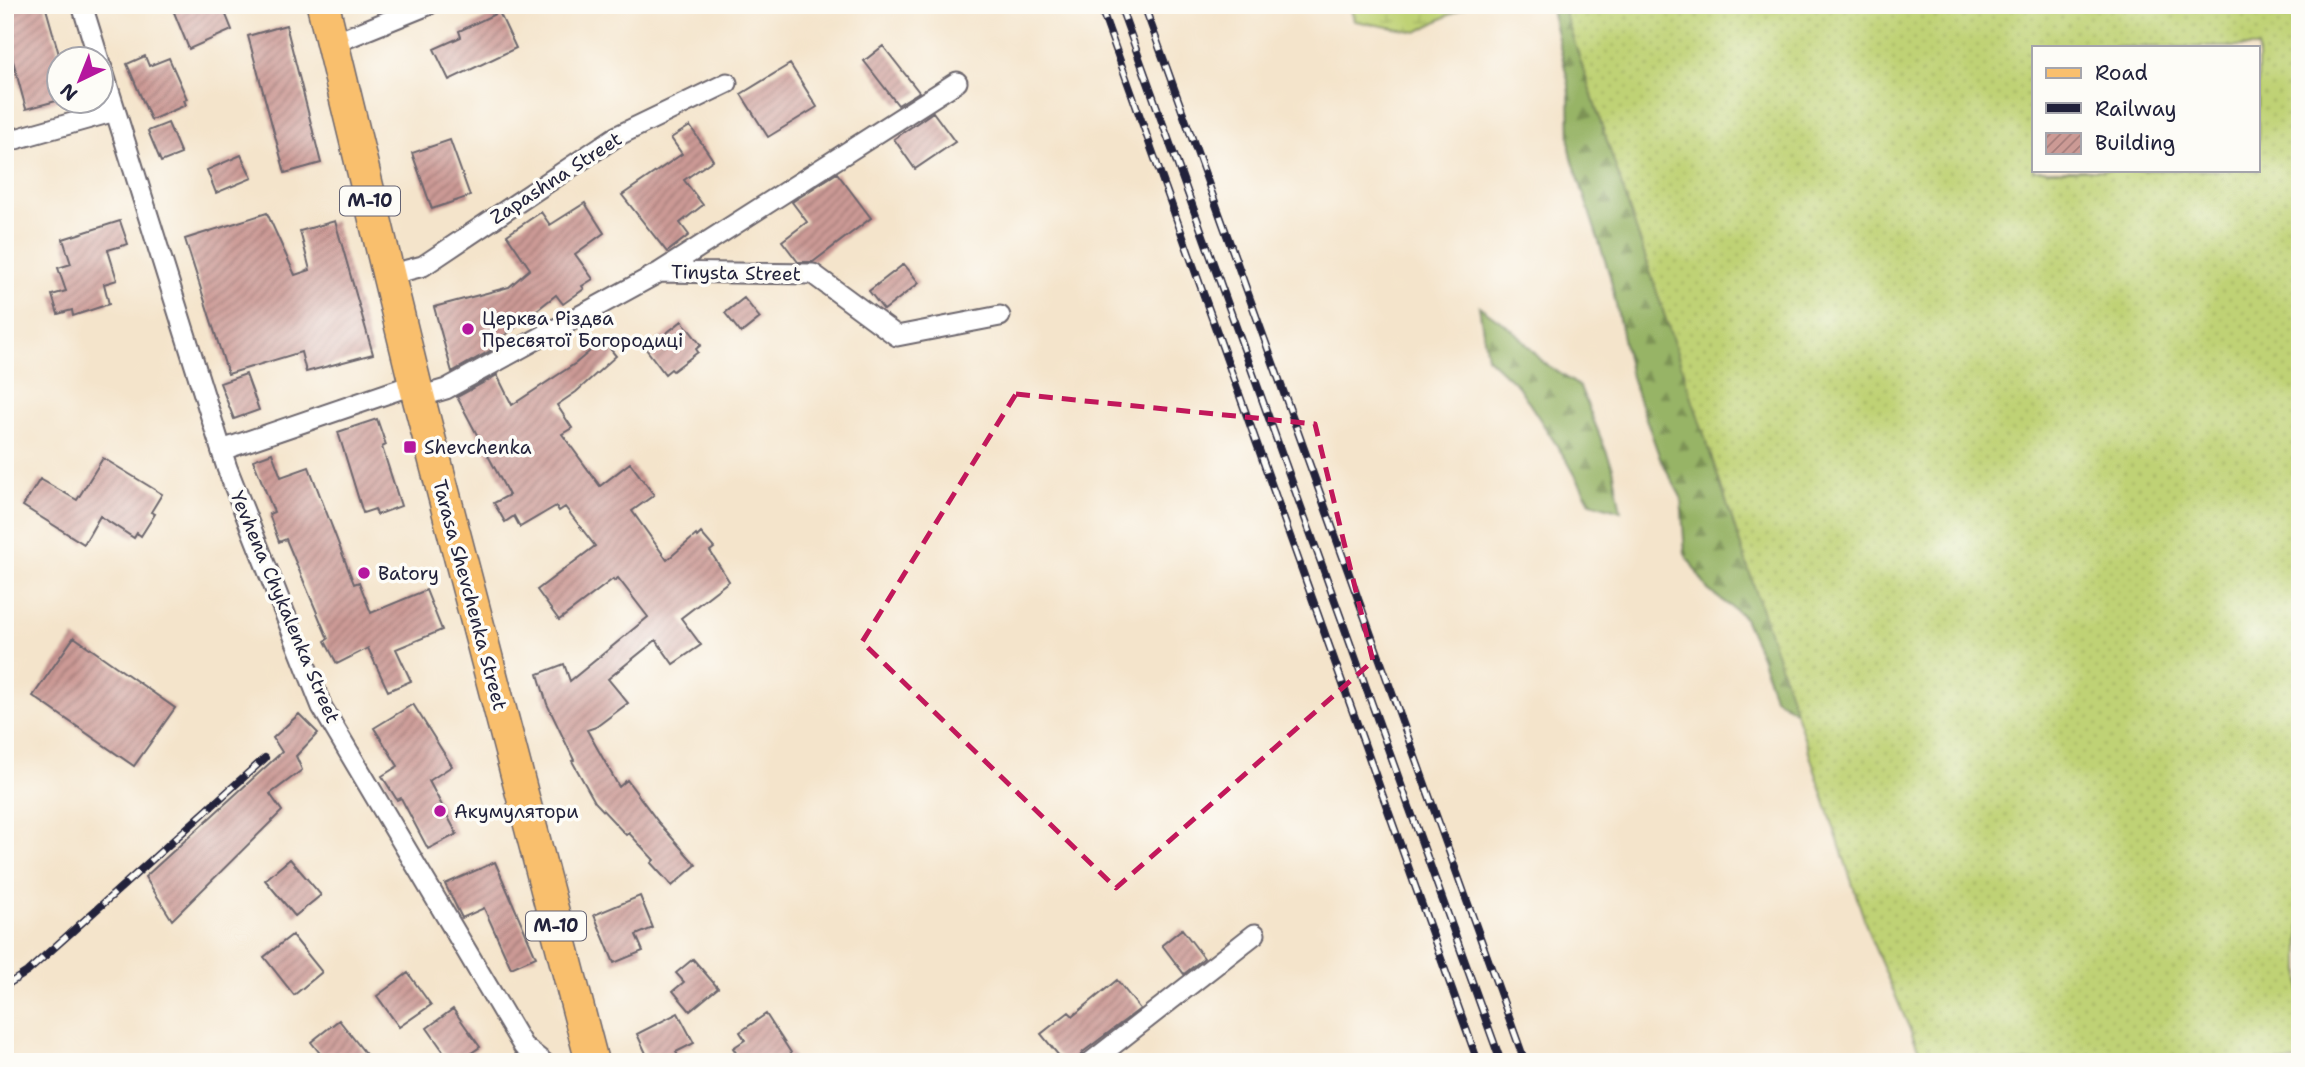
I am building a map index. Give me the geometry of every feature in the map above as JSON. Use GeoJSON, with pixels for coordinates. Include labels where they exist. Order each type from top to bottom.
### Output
{"type":"FeatureCollection","features":[{"type":"Feature","properties":{"kind":"main road","name":"Tarasa Shevchenka Street"},"geometry":{"type":"LineString","coordinates":[[323,5],[417,391],[592,1062]]}},
{"type":"Feature","properties":{"kind":"street"},"geometry":{"type":"LineString","coordinates":[[82,5],[95,46]]}},
{"type":"Feature","properties":{"kind":"street"},"geometry":{"type":"LineString","coordinates":[[332,44],[428,5]]}},
{"type":"Feature","properties":{"kind":"street","name":"Tinysta Street"},"geometry":{"type":"LineString","coordinates":[[222,450],[417,391],[446,389],[660,272],[957,82]]}},
{"type":"Feature","properties":{"kind":"street","name":"Zapashna Street"},"geometry":{"type":"LineString","coordinates":[[388,275],[423,266],[617,136],[727,83]]}},
{"type":"Feature","properties":{"kind":"street","name":"Yevhena Chykalenka Street"},"geometry":{"type":"LineString","coordinates":[[116,114],[222,450],[322,707],[523,1046],[543,1062]]}},
{"type":"Feature","properties":{"kind":"street"},"geometry":{"type":"LineString","coordinates":[[5,142],[97,116]]}},
{"type":"Feature","properties":{"kind":"street","name":"Tinysta Street"},"geometry":{"type":"LineString","coordinates":[[660,272],[813,274],[897,336],[1000,317]]}},
{"type":"Feature","properties":{"kind":"street"},"geometry":{"type":"LineString","coordinates":[[1091,1062],[1255,934]]}},
{"type":"Feature","properties":{"kind":"highlighted area"},"geometry":{"type":"Polygon","coordinates":[[[1016,394],[1315,424],[1373,661],[1116,888],[862,642],[1016,394]]]}},
{"type":"Feature","properties":{"kind":"green space"},"geometry":{"type":"Polygon","coordinates":[[[1350,5],[1468,5],[1417,32],[1354,21],[1350,5]]]}},
{"type":"Feature","properties":{"kind":"green space"},"geometry":{"type":"Polygon","coordinates":[[[1550,5],[1725,5],[1812,723],[1774,697],[1761,656],[1743,616],[1708,590],[1685,554],[1681,497],[1660,458],[1631,377],[1610,276],[1570,152],[1569,85],[1550,5]]]}},
{"type":"Feature","properties":{"kind":"green space"},"geometry":{"type":"Polygon","coordinates":[[[1562,5],[2300,5],[2300,1062],[1924,1062],[1870,937],[1562,5]]]}},
{"type":"Feature","properties":{"kind":"green space"},"geometry":{"type":"Polygon","coordinates":[[[1479,306],[1514,331],[1543,362],[1580,387],[1613,468],[1621,511],[1590,502],[1569,464],[1518,386],[1487,357],[1479,306]]]}},
{"type":"Feature","properties":{"kind":"building"},"geometry":{"type":"Polygon","coordinates":[[[7,5],[45,5],[57,46],[46,46],[46,104],[26,109],[6,35],[13,33],[7,5]]]}},
{"type":"Feature","properties":{"kind":"building"},"geometry":{"type":"Polygon","coordinates":[[[171,5],[222,5],[232,30],[189,49],[171,5]]]}},
{"type":"Feature","properties":{"kind":"building"},"geometry":{"type":"Polygon","coordinates":[[[499,12],[516,48],[449,80],[434,49],[461,37],[459,31],[499,12]]]}},
{"type":"Feature","properties":{"kind":"building"},"geometry":{"type":"Polygon","coordinates":[[[286,25],[321,163],[285,173],[248,36],[286,25]]]}},
{"type":"Feature","properties":{"kind":"building"},"geometry":{"type":"Polygon","coordinates":[[[883,46],[919,92],[898,105],[864,61],[883,46]]]}},
{"type":"Feature","properties":{"kind":"building"},"geometry":{"type":"Polygon","coordinates":[[[145,56],[149,66],[169,58],[187,99],[184,100],[186,105],[151,120],[127,64],[145,56]]]}},
{"type":"Feature","properties":{"kind":"building"},"geometry":{"type":"Polygon","coordinates":[[[790,64],[817,107],[768,137],[741,94],[790,64]]]}},
{"type":"Feature","properties":{"kind":"building"},"geometry":{"type":"Polygon","coordinates":[[[933,112],[955,142],[915,169],[894,139],[933,112]]]}},
{"type":"Feature","properties":{"kind":"building"},"geometry":{"type":"Polygon","coordinates":[[[168,123],[181,154],[161,162],[148,131],[168,123]]]}},
{"type":"Feature","properties":{"kind":"building"},"geometry":{"type":"Polygon","coordinates":[[[690,126],[713,160],[684,180],[703,205],[680,223],[689,235],[667,252],[622,195],[682,154],[671,138],[690,126]]]}},
{"type":"Feature","properties":{"kind":"building"},"geometry":{"type":"Polygon","coordinates":[[[450,140],[470,196],[432,209],[412,153],[450,140]]]}},
{"type":"Feature","properties":{"kind":"building"},"geometry":{"type":"Polygon","coordinates":[[[241,155],[252,178],[216,193],[207,170],[241,155]]]}},
{"type":"Feature","properties":{"kind":"building"},"geometry":{"type":"Polygon","coordinates":[[[837,173],[871,218],[813,262],[798,262],[782,241],[807,222],[792,202],[837,173]]]}},
{"type":"Feature","properties":{"kind":"building"},"geometry":{"type":"Polygon","coordinates":[[[585,203],[604,233],[575,254],[593,279],[563,304],[556,295],[498,341],[499,346],[452,372],[434,307],[509,287],[530,269],[507,235],[541,212],[550,225],[585,203]]]}},
{"type":"Feature","properties":{"kind":"building"},"geometry":{"type":"Polygon","coordinates":[[[267,213],[295,275],[310,270],[300,231],[335,221],[373,354],[306,372],[301,352],[228,374],[185,239],[267,213]]]}},
{"type":"Feature","properties":{"kind":"building"},"geometry":{"type":"Polygon","coordinates":[[[120,221],[128,244],[108,250],[117,280],[104,284],[109,304],[73,316],[72,310],[58,314],[52,295],[66,291],[58,268],[71,264],[63,239],[120,221]]]}},
{"type":"Feature","properties":{"kind":"building"},"geometry":{"type":"Polygon","coordinates":[[[904,264],[919,283],[884,310],[869,291],[904,264]]]}},
{"type":"Feature","properties":{"kind":"building"},"geometry":{"type":"Polygon","coordinates":[[[744,298],[760,318],[741,333],[725,313],[744,298]]]}},
{"type":"Feature","properties":{"kind":"building"},"geometry":{"type":"Polygon","coordinates":[[[682,321],[701,345],[696,349],[698,352],[665,374],[646,349],[682,321]]]}},
{"type":"Feature","properties":{"kind":"building"},"geometry":{"type":"Polygon","coordinates":[[[603,340],[616,356],[576,392],[557,405],[572,428],[562,434],[600,486],[630,463],[654,495],[632,511],[667,560],[701,533],[714,548],[710,551],[729,581],[681,618],[701,645],[673,664],[656,640],[608,679],[628,703],[596,727],[587,730],[619,787],[627,780],[659,823],[696,865],[672,886],[651,863],[654,860],[595,802],[572,761],[574,760],[547,704],[538,674],[564,664],[570,681],[648,617],[618,578],[559,620],[537,590],[595,546],[565,507],[559,511],[556,506],[520,527],[514,516],[505,522],[494,503],[509,495],[457,397],[497,375],[512,405],[576,363],[603,340]]]}},
{"type":"Feature","properties":{"kind":"building"},"geometry":{"type":"Polygon","coordinates":[[[246,374],[259,410],[234,419],[220,383],[246,374]]]}},
{"type":"Feature","properties":{"kind":"building"},"geometry":{"type":"Polygon","coordinates":[[[377,419],[386,445],[382,447],[401,506],[377,515],[375,509],[363,513],[338,432],[377,419]]]}},
{"type":"Feature","properties":{"kind":"building"},"geometry":{"type":"Polygon","coordinates":[[[272,453],[281,477],[309,467],[354,584],[359,582],[371,613],[426,590],[442,630],[396,649],[411,681],[388,691],[368,648],[337,664],[325,641],[328,639],[286,539],[279,542],[269,514],[274,512],[253,460],[272,453]]]}},
{"type":"Feature","properties":{"kind":"building"},"geometry":{"type":"Polygon","coordinates":[[[103,458],[162,494],[151,512],[155,514],[141,536],[137,533],[134,538],[100,516],[84,544],[23,506],[40,479],[77,500],[103,458]]]}},
{"type":"Feature","properties":{"kind":"building"},"geometry":{"type":"Polygon","coordinates":[[[74,637],[175,708],[134,766],[33,696],[74,637]]]}},
{"type":"Feature","properties":{"kind":"building"},"geometry":{"type":"Polygon","coordinates":[[[413,704],[452,766],[429,781],[457,834],[428,849],[401,798],[397,800],[382,776],[398,766],[374,728],[413,704]]]}},
{"type":"Feature","properties":{"kind":"building"},"geometry":{"type":"Polygon","coordinates":[[[299,714],[318,733],[296,756],[302,770],[270,794],[282,811],[172,920],[145,877],[282,752],[273,738],[299,714]]]}},
{"type":"Feature","properties":{"kind":"building"},"geometry":{"type":"Polygon","coordinates":[[[290,859],[321,895],[295,916],[265,880],[290,859]]]}},
{"type":"Feature","properties":{"kind":"building"},"geometry":{"type":"Polygon","coordinates":[[[495,862],[536,957],[511,968],[484,908],[462,918],[445,884],[495,862]]]}},
{"type":"Feature","properties":{"kind":"building"},"geometry":{"type":"Polygon","coordinates":[[[640,896],[653,928],[636,935],[643,951],[614,963],[594,915],[640,896]]]}},
{"type":"Feature","properties":{"kind":"building"},"geometry":{"type":"Polygon","coordinates":[[[1182,929],[1204,958],[1184,974],[1162,945],[1182,929]]]}},
{"type":"Feature","properties":{"kind":"building"},"geometry":{"type":"Polygon","coordinates":[[[292,935],[322,972],[294,995],[264,957],[292,935]]]}},
{"type":"Feature","properties":{"kind":"building"},"geometry":{"type":"Polygon","coordinates":[[[693,959],[718,988],[690,1011],[673,991],[684,982],[676,973],[693,959]]]}},
{"type":"Feature","properties":{"kind":"building"},"geometry":{"type":"Polygon","coordinates":[[[408,973],[431,1005],[399,1027],[377,996],[408,973]]]}},
{"type":"Feature","properties":{"kind":"building"},"geometry":{"type":"Polygon","coordinates":[[[1117,980],[1140,1009],[1083,1052],[1076,1062],[1064,1062],[1041,1034],[1069,1012],[1073,1016],[1117,980]]]}},
{"type":"Feature","properties":{"kind":"building"},"geometry":{"type":"Polygon","coordinates":[[[453,1009],[480,1047],[458,1062],[451,1062],[427,1028],[453,1009]]]}},
{"type":"Feature","properties":{"kind":"building"},"geometry":{"type":"Polygon","coordinates":[[[678,1013],[694,1043],[676,1052],[681,1062],[650,1062],[637,1034],[678,1013]]]}},
{"type":"Feature","properties":{"kind":"building"},"geometry":{"type":"Polygon","coordinates":[[[766,1014],[797,1062],[742,1062],[733,1048],[745,1040],[740,1032],[766,1014]]]}},
{"type":"Feature","properties":{"kind":"building"},"geometry":{"type":"Polygon","coordinates":[[[339,1020],[372,1062],[327,1062],[311,1042],[339,1020]]]}},
{"type":"Feature","properties":{"kind":"railway"},"geometry":{"type":"LineString","coordinates":[[1100,5],[1478,1062]]}},
{"type":"Feature","properties":{"kind":"railway"},"geometry":{"type":"LineString","coordinates":[[1120,5],[1501,1062]]}},
{"type":"Feature","properties":{"kind":"railway"},"geometry":{"type":"LineString","coordinates":[[1144,5],[1525,1062]]}},
{"type":"Feature","properties":{"kind":"railway"},"geometry":{"type":"LineString","coordinates":[[5,986],[27,972],[265,758]]}},
{"type":"Feature","properties":{"kind":"place","name":"Церква Різдва Пресвятої Богородиці"},"geometry":{"type":"Point","coordinates":[468,329]}},
{"type":"Feature","properties":{"kind":"place","name":"Shevchenka"},"geometry":{"type":"Point","coordinates":[410,447]}},
{"type":"Feature","properties":{"kind":"place","name":"Batory"},"geometry":{"type":"Point","coordinates":[364,573]}},
{"type":"Feature","properties":{"kind":"place","name":"Акумулятори"},"geometry":{"type":"Point","coordinates":[440,811]}}]}
